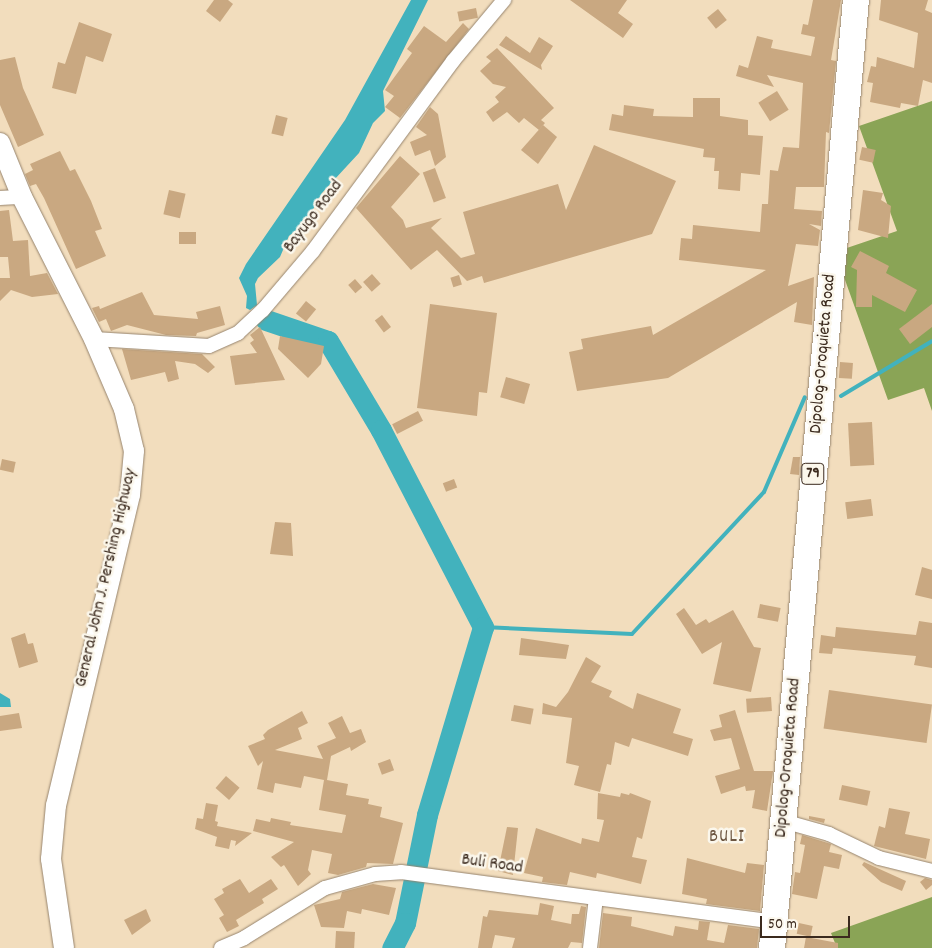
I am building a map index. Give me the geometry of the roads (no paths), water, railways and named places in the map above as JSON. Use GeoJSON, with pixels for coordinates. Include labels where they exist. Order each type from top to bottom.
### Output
{"type":"FeatureCollection","features":[{"type":"Feature","properties":{"kind":"highway","name":"Dipolog-Oroquieta Road"},"geometry":{"type":"LineString","coordinates":[[772,948],[856,0]]}},
{"type":"Feature","properties":{"kind":"main road","name":"General John J. Pershing Highway"},"geometry":{"type":"LineString","coordinates":[[0,144],[22,197],[94,339],[131,430],[134,471],[56,805],[51,859],[64,948]]}},
{"type":"Feature","properties":{"kind":"street","name":"Bayugo Road"},"geometry":{"type":"LineString","coordinates":[[94,339],[209,346],[238,334],[263,310],[314,251],[453,62],[504,0]]}},
{"type":"Feature","properties":{"kind":"street"},"geometry":{"type":"LineString","coordinates":[[0,198],[22,197]]}},
{"type":"Feature","properties":{"kind":"street"},"geometry":{"type":"LineString","coordinates":[[783,821],[829,834],[879,858],[932,871]]}},
{"type":"Feature","properties":{"kind":"street","name":"Buli Road"},"geometry":{"type":"LineString","coordinates":[[221,948],[244,938],[325,888],[375,874],[401,872],[774,922]]}},
{"type":"Feature","properties":{"kind":"street"},"geometry":{"type":"LineString","coordinates":[[590,948],[596,898]]}},
{"type":"Feature","properties":{"kind":"water"},"geometry":{"type":"Polygon","coordinates":[[[411,0],[428,0],[383,91],[385,111],[373,123],[359,153],[322,193],[306,222],[289,236],[280,257],[258,278],[255,284],[257,305],[250,310],[246,308],[247,296],[239,278],[246,264],[345,120],[411,0]]]}},
{"type":"Feature","properties":{"kind":"water"},"geometry":{"type":"Polygon","coordinates":[[[0,693],[10,699],[11,707],[0,707],[0,693]]]}},
{"type":"Feature","properties":{"kind":"waterway"},"geometry":{"type":"LineString","coordinates":[[266,320],[328,341],[381,430],[483,627],[427,815],[405,923],[392,948]]}},
{"type":"Feature","properties":{"kind":"waterway"},"geometry":{"type":"LineString","coordinates":[[841,396],[932,341]]}},
{"type":"Feature","properties":{"kind":"waterway"},"geometry":{"type":"LineString","coordinates":[[483,627],[632,634],[764,492],[805,397]]}},
{"type":"Feature","properties":{"kind":"district","name":"BULI"},"geometry":{"type":"Point","coordinates":[727,838]}}]}
